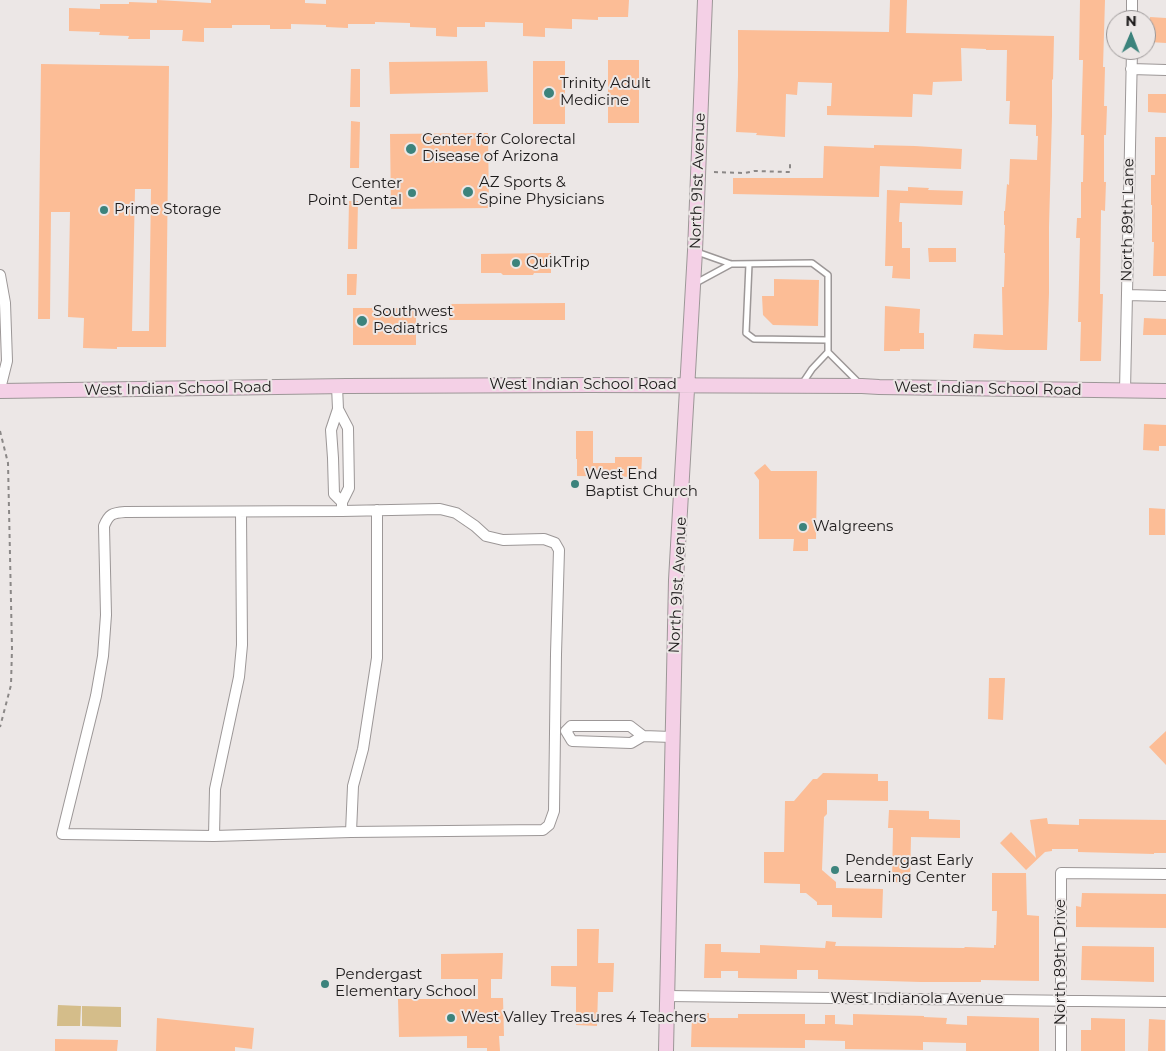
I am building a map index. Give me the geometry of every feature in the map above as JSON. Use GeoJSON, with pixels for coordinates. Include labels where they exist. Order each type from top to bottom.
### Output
{"type":"FeatureCollection","features":[{"type":"Feature","properties":{"kind":"main road","name":"North 91st Avenue"},"geometry":{"type":"LineString","coordinates":[[666,1051],[676,580],[696,251],[705,0]]}},
{"type":"Feature","properties":{"kind":"main road","name":"West Indian School Road"},"geometry":{"type":"LineString","coordinates":[[0,390],[337,386],[687,385],[862,386],[1166,392]]}},
{"type":"Feature","properties":{"kind":"street","name":"North 89th Lane"},"geometry":{"type":"LineString","coordinates":[[1125,391],[1131,60]]}},
{"type":"Feature","properties":{"kind":"street"},"geometry":{"type":"LineString","coordinates":[[1131,69],[1166,70]]}},
{"type":"Feature","properties":{"kind":"street"},"geometry":{"type":"LineString","coordinates":[[0,275],[6,303],[7,361],[0,390]]}},
{"type":"Feature","properties":{"kind":"street"},"geometry":{"type":"LineString","coordinates":[[1127,295],[1166,296]]}},
{"type":"Feature","properties":{"kind":"street"},"geometry":{"type":"LineString","coordinates":[[337,386],[338,409],[332,430],[332,458],[334,494],[342,507]]}},
{"type":"Feature","properties":{"kind":"street"},"geometry":{"type":"LineString","coordinates":[[338,409],[348,428],[349,488],[342,507]]}},
{"type":"Feature","properties":{"kind":"street"},"geometry":{"type":"LineString","coordinates":[[332,458],[349,457]]}},
{"type":"Feature","properties":{"kind":"street"},"geometry":{"type":"LineString","coordinates":[[342,507],[377,510],[440,509],[456,513],[486,536],[503,540],[544,539],[555,543],[560,550],[554,730],[554,811],[549,825],[543,830],[532,831],[352,832],[214,836],[62,834],[96,696],[103,656],[106,615],[104,526],[108,517],[115,513],[125,512],[241,512],[342,507]]}},
{"type":"Feature","properties":{"kind":"street"},"geometry":{"type":"LineString","coordinates":[[352,832],[353,786],[363,749],[377,658],[377,510]]}},
{"type":"Feature","properties":{"kind":"street"},"geometry":{"type":"LineString","coordinates":[[214,836],[215,789],[239,676],[242,645],[241,512]]}},
{"type":"Feature","properties":{"kind":"street"},"geometry":{"type":"LineString","coordinates":[[554,730],[566,731],[571,726],[630,726],[643,736]]}},
{"type":"Feature","properties":{"kind":"street"},"geometry":{"type":"LineString","coordinates":[[566,731],[572,741],[631,743],[643,736],[672,737]]}},
{"type":"Feature","properties":{"kind":"street","name":"North 89th Drive"},"geometry":{"type":"LineString","coordinates":[[1061,1051],[1061,873],[1166,874]]}},
{"type":"Feature","properties":{"kind":"street","name":"West Indianola Avenue"},"geometry":{"type":"LineString","coordinates":[[667,996],[1166,1002]]}},
{"type":"Feature","properties":{"kind":"lane"},"geometry":{"type":"LineString","coordinates":[[696,251],[731,264],[812,263],[828,275],[828,352],[812,369],[801,386]]}},
{"type":"Feature","properties":{"kind":"lane"},"geometry":{"type":"LineString","coordinates":[[693,284],[731,264]]}},
{"type":"Feature","properties":{"kind":"lane"},"geometry":{"type":"LineString","coordinates":[[749,264],[746,333],[754,339],[828,340]]}},
{"type":"Feature","properties":{"kind":"lane"},"geometry":{"type":"LineString","coordinates":[[828,352],[862,386]]}},
{"type":"Feature","properties":{"kind":"path"},"geometry":{"type":"LineString","coordinates":[[714,172],[790,172],[790,162]]}},
{"type":"Feature","properties":{"kind":"path"},"geometry":{"type":"LineString","coordinates":[[0,431],[8,463],[12,648],[11,685],[0,727]]}},
{"type":"Feature","properties":{"kind":"shaded area"},"geometry":{"type":"Polygon","coordinates":[[[58,1005],[81,1006],[80,1026],[57,1026],[58,1005]]]}},
{"type":"Feature","properties":{"kind":"shaded area"},"geometry":{"type":"Polygon","coordinates":[[[82,1006],[121,1007],[121,1027],[82,1026],[82,1006]]]}},
{"type":"Feature","properties":{"kind":"building"},"geometry":{"type":"Polygon","coordinates":[[[157,0],[211,3],[211,0],[305,0],[305,3],[326,4],[326,0],[629,0],[628,17],[598,17],[598,20],[572,19],[572,29],[545,28],[545,37],[523,36],[523,23],[485,22],[485,27],[457,27],[457,37],[436,36],[436,28],[410,27],[410,23],[375,22],[375,24],[348,24],[348,28],[291,24],[291,29],[270,29],[270,25],[232,25],[232,28],[204,28],[204,42],[182,41],[183,30],[150,30],[150,39],[128,39],[129,36],[99,35],[100,32],[69,31],[69,8],[100,9],[100,4],[157,3],[157,0]]]}},
{"type":"Feature","properties":{"kind":"building"},"geometry":{"type":"Polygon","coordinates":[[[890,0],[907,0],[906,33],[1054,36],[1047,350],[973,348],[974,334],[1003,335],[1004,211],[1007,184],[1009,185],[1010,159],[1037,160],[1038,136],[1036,136],[1036,125],[1009,124],[1010,101],[1006,101],[1007,50],[961,48],[962,81],[933,82],[932,95],[913,94],[912,117],[827,115],[827,106],[831,106],[832,83],[798,82],[797,95],[786,94],[785,137],[736,132],[738,30],[889,32],[890,0]]]}},
{"type":"Feature","properties":{"kind":"building"},"geometry":{"type":"Polygon","coordinates":[[[1080,0],[1105,0],[1103,67],[1105,67],[1104,106],[1107,106],[1106,135],[1104,135],[1105,211],[1101,210],[1100,294],[1103,294],[1101,361],[1080,361],[1081,322],[1078,322],[1080,238],[1076,238],[1077,218],[1081,218],[1084,135],[1081,135],[1083,60],[1079,60],[1080,0]]]}},
{"type":"Feature","properties":{"kind":"building"},"geometry":{"type":"Polygon","coordinates":[[[1156,17],[1166,18],[1166,43],[1156,42],[1156,17]]]}},
{"type":"Feature","properties":{"kind":"building"},"geometry":{"type":"Polygon","coordinates":[[[608,60],[639,60],[639,123],[608,123],[608,60]]]}},
{"type":"Feature","properties":{"kind":"building"},"geometry":{"type":"Polygon","coordinates":[[[487,61],[488,92],[390,94],[389,62],[487,61]]]}},
{"type":"Feature","properties":{"kind":"building","name":"Trinity Adult Medicine"},"geometry":{"type":"Polygon","coordinates":[[[533,61],[565,61],[565,124],[533,124],[533,61]]]}},
{"type":"Feature","properties":{"kind":"building"},"geometry":{"type":"Polygon","coordinates":[[[41,64],[169,66],[166,347],[83,348],[84,318],[68,317],[70,212],[51,212],[50,319],[38,319],[41,64]],[[135,189],[132,331],[149,331],[151,189],[135,189]]]}},
{"type":"Feature","properties":{"kind":"building"},"geometry":{"type":"Polygon","coordinates":[[[351,69],[360,69],[360,107],[350,107],[351,69]]]}},
{"type":"Feature","properties":{"kind":"building"},"geometry":{"type":"Polygon","coordinates":[[[1148,94],[1166,94],[1166,113],[1148,112],[1148,94]]]}},
{"type":"Feature","properties":{"kind":"building"},"geometry":{"type":"Polygon","coordinates":[[[351,121],[360,122],[359,168],[350,168],[351,121]]]}},
{"type":"Feature","properties":{"kind":"building"},"geometry":{"type":"Polygon","coordinates":[[[488,133],[489,208],[391,209],[390,134],[488,133]]]}},
{"type":"Feature","properties":{"kind":"building"},"geometry":{"type":"Polygon","coordinates":[[[1155,137],[1166,137],[1166,276],[1153,276],[1154,242],[1152,242],[1151,175],[1155,175],[1155,137]]]}},
{"type":"Feature","properties":{"kind":"building"},"geometry":{"type":"Polygon","coordinates":[[[874,145],[962,149],[961,169],[880,166],[879,197],[733,194],[733,178],[823,178],[824,146],[874,148],[874,145]]]}},
{"type":"Feature","properties":{"kind":"building"},"geometry":{"type":"Polygon","coordinates":[[[908,187],[929,188],[928,190],[963,191],[962,205],[900,203],[899,222],[902,222],[902,248],[910,248],[910,279],[892,278],[893,266],[885,266],[887,190],[908,191],[908,187]]]}},
{"type":"Feature","properties":{"kind":"building"},"geometry":{"type":"Polygon","coordinates":[[[349,201],[358,201],[357,249],[348,249],[349,201]]]}},
{"type":"Feature","properties":{"kind":"building"},"geometry":{"type":"Polygon","coordinates":[[[928,248],[956,248],[956,262],[929,262],[928,248]]]}},
{"type":"Feature","properties":{"kind":"building","name":"QuikTrip"},"geometry":{"type":"Polygon","coordinates":[[[551,253],[551,273],[503,275],[501,273],[481,273],[481,254],[551,253]]]}},
{"type":"Feature","properties":{"kind":"building"},"geometry":{"type":"Polygon","coordinates":[[[347,274],[357,274],[356,295],[347,295],[347,274]]]}},
{"type":"Feature","properties":{"kind":"building"},"geometry":{"type":"Polygon","coordinates":[[[774,279],[819,280],[818,326],[773,325],[763,315],[762,296],[774,296],[774,279]]]}},
{"type":"Feature","properties":{"kind":"building","name":"QuikTrip"},"geometry":{"type":"Polygon","coordinates":[[[565,303],[565,320],[449,320],[449,304],[565,303]]]}},
{"type":"Feature","properties":{"kind":"building"},"geometry":{"type":"Polygon","coordinates":[[[885,306],[920,309],[919,333],[924,333],[924,349],[884,351],[885,306]]]}},
{"type":"Feature","properties":{"kind":"building"},"geometry":{"type":"Polygon","coordinates":[[[353,308],[393,311],[393,308],[405,308],[405,311],[416,311],[416,345],[353,345],[353,308]]]}},
{"type":"Feature","properties":{"kind":"building"},"geometry":{"type":"Polygon","coordinates":[[[1144,318],[1166,319],[1166,335],[1143,335],[1144,318]]]}},
{"type":"Feature","properties":{"kind":"building"},"geometry":{"type":"Polygon","coordinates":[[[1144,424],[1166,425],[1166,446],[1159,446],[1159,451],[1143,450],[1144,424]]]}},
{"type":"Feature","properties":{"kind":"building"},"geometry":{"type":"Polygon","coordinates":[[[576,431],[593,431],[593,463],[615,463],[615,457],[642,457],[641,477],[577,476],[576,431]]]}},
{"type":"Feature","properties":{"kind":"building","name":"Walgreens"},"geometry":{"type":"Polygon","coordinates":[[[765,464],[771,471],[817,471],[816,539],[808,539],[808,551],[793,551],[794,539],[759,539],[759,480],[754,473],[765,464]]]}},
{"type":"Feature","properties":{"kind":"building"},"geometry":{"type":"Polygon","coordinates":[[[1149,508],[1165,509],[1165,535],[1149,535],[1149,508]]]}},
{"type":"Feature","properties":{"kind":"building"},"geometry":{"type":"Polygon","coordinates":[[[989,678],[1005,678],[1003,720],[988,719],[989,678]]]}},
{"type":"Feature","properties":{"kind":"building"},"geometry":{"type":"Polygon","coordinates":[[[1166,731],[1166,765],[1149,747],[1166,731]]]}},
{"type":"Feature","properties":{"kind":"building"},"geometry":{"type":"Polygon","coordinates":[[[823,773],[878,774],[878,781],[888,781],[888,801],[827,800],[827,814],[824,817],[822,870],[836,882],[836,888],[883,889],[882,918],[832,917],[832,905],[817,905],[817,902],[806,893],[800,893],[800,884],[764,883],[764,852],[784,852],[785,801],[794,801],[813,779],[817,779],[823,773]]]}},
{"type":"Feature","properties":{"kind":"building"},"geometry":{"type":"Polygon","coordinates":[[[889,810],[929,811],[929,819],[960,820],[960,838],[911,837],[910,883],[892,882],[893,828],[888,828],[889,810]]]}},
{"type":"Feature","properties":{"kind":"building"},"geometry":{"type":"Polygon","coordinates":[[[1047,818],[1048,824],[1079,825],[1079,819],[1166,820],[1166,853],[1078,852],[1078,849],[1052,849],[1052,851],[1045,852],[1026,870],[1000,843],[1011,832],[1036,858],[1030,820],[1047,818]]]}},
{"type":"Feature","properties":{"kind":"building"},"geometry":{"type":"Polygon","coordinates":[[[992,873],[1026,873],[1027,915],[1039,916],[1039,981],[921,982],[818,979],[818,970],[797,970],[797,979],[738,978],[738,971],[721,971],[721,978],[704,978],[705,944],[721,944],[721,952],[760,953],[760,945],[825,948],[826,941],[836,942],[835,946],[994,948],[994,945],[996,945],[997,911],[992,911],[992,873]]]}},
{"type":"Feature","properties":{"kind":"building"},"geometry":{"type":"Polygon","coordinates":[[[1082,893],[1166,894],[1166,928],[1076,927],[1076,906],[1081,907],[1082,893]]]}},
{"type":"Feature","properties":{"kind":"building"},"geometry":{"type":"Polygon","coordinates":[[[577,929],[599,929],[598,963],[614,963],[613,992],[598,992],[597,1026],[576,1025],[576,987],[551,986],[551,966],[577,966],[577,929]]]}},
{"type":"Feature","properties":{"kind":"building"},"geometry":{"type":"Polygon","coordinates":[[[1082,946],[1154,947],[1154,982],[1081,980],[1082,946]]]}},
{"type":"Feature","properties":{"kind":"building","name":"West Valley Treasures 4 Teachers"},"geometry":{"type":"Polygon","coordinates":[[[503,953],[502,979],[491,979],[491,998],[503,998],[504,1036],[499,1036],[500,1051],[487,1051],[487,1048],[467,1048],[467,1036],[399,1037],[398,999],[478,999],[478,979],[441,979],[441,954],[503,953]]]}},
{"type":"Feature","properties":{"kind":"building"},"geometry":{"type":"Polygon","coordinates":[[[692,1013],[709,1013],[709,1018],[738,1018],[738,1014],[805,1014],[805,1024],[825,1024],[825,1015],[835,1015],[835,1024],[853,1025],[853,1014],[947,1018],[946,1024],[967,1025],[967,1016],[1039,1018],[1039,1051],[966,1051],[966,1043],[923,1042],[923,1050],[845,1049],[845,1041],[805,1040],[805,1048],[691,1047],[692,1013]]]}},
{"type":"Feature","properties":{"kind":"building"},"geometry":{"type":"Polygon","coordinates":[[[157,1018],[254,1028],[252,1049],[235,1047],[235,1051],[156,1051],[157,1018]]]}},
{"type":"Feature","properties":{"kind":"building"},"geometry":{"type":"Polygon","coordinates":[[[1091,1018],[1125,1019],[1125,1051],[1081,1051],[1081,1030],[1091,1030],[1091,1018]]]}},
{"type":"Feature","properties":{"kind":"building"},"geometry":{"type":"Polygon","coordinates":[[[1149,1019],[1165,1020],[1165,1051],[1148,1051],[1149,1019]]]}},
{"type":"Feature","properties":{"kind":"building"},"geometry":{"type":"Polygon","coordinates":[[[55,1039],[118,1040],[117,1051],[55,1051],[55,1039]]]}},
{"type":"Feature","properties":{"kind":"place","name":"Trinity Adult Medicine"},"geometry":{"type":"Point","coordinates":[549,93]}},
{"type":"Feature","properties":{"kind":"place","name":"Center for Colorectal Disease of Arizona"},"geometry":{"type":"Point","coordinates":[411,149]}},
{"type":"Feature","properties":{"kind":"place","name":"AZ Sports & Spine Physicians"},"geometry":{"type":"Point","coordinates":[468,192]}},
{"type":"Feature","properties":{"kind":"place","name":"Center Point Dental"},"geometry":{"type":"Point","coordinates":[412,193]}},
{"type":"Feature","properties":{"kind":"place","name":"Prime Storage"},"geometry":{"type":"Point","coordinates":[104,210]}},
{"type":"Feature","properties":{"kind":"place","name":"QuikTrip"},"geometry":{"type":"Point","coordinates":[516,263]}},
{"type":"Feature","properties":{"kind":"place","name":"Southwest Pediatrics"},"geometry":{"type":"Point","coordinates":[362,321]}},
{"type":"Feature","properties":{"kind":"place","name":"West End Baptist Church"},"geometry":{"type":"Point","coordinates":[575,484]}},
{"type":"Feature","properties":{"kind":"place","name":"Walgreens"},"geometry":{"type":"Point","coordinates":[803,527]}},
{"type":"Feature","properties":{"kind":"place","name":"Pendergast Early Learning Center"},"geometry":{"type":"Point","coordinates":[835,870]}},
{"type":"Feature","properties":{"kind":"place","name":"Pendergast Elementary School"},"geometry":{"type":"Point","coordinates":[325,984]}},
{"type":"Feature","properties":{"kind":"place","name":"West Valley Treasures 4 Teachers"},"geometry":{"type":"Point","coordinates":[451,1018]}}]}
